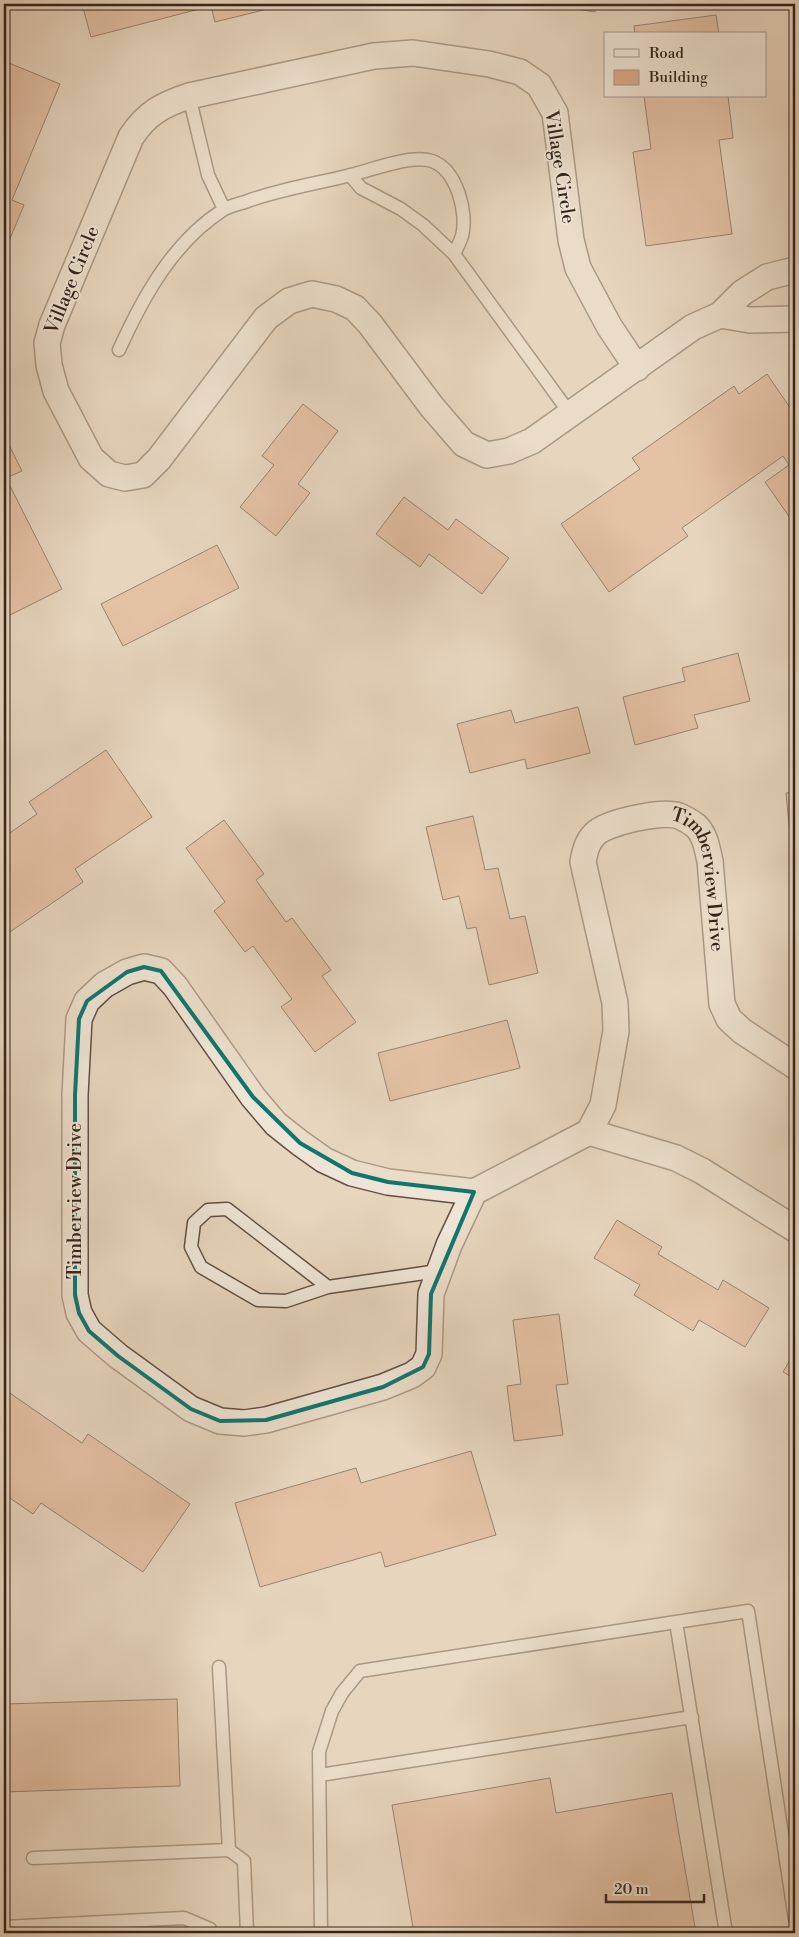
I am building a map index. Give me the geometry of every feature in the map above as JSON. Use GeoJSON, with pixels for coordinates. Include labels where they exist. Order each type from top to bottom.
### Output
{"type":"FeatureCollection","features":[{"type":"Feature","properties":{"kind":"street","name":"Village Circle"},"geometry":{"type":"LineString","coordinates":[[637,368],[609,326],[578,268],[571,240],[556,112],[539,85],[520,72],[489,64],[413,53],[374,56],[190,96],[168,103],[155,111],[142,122],[131,138],[52,325],[47,342],[49,365],[56,391],[90,458],[108,474],[125,478],[143,475],[159,459],[266,318],[289,301],[312,294],[336,299],[355,308],[370,324],[432,407],[464,444],[487,455],[509,451],[532,441],[571,415],[637,368],[693,327],[720,315],[742,293],[766,277],[795,270]]}},
{"type":"Feature","properties":{"kind":"street"},"geometry":{"type":"LineString","coordinates":[[720,315],[750,320],[795,320]]}},
{"type":"Feature","properties":{"kind":"street","name":"Timberview Drive"},"geometry":{"type":"LineString","coordinates":[[589,1132],[603,1105],[616,1032],[615,1003],[583,862],[586,847],[596,833],[614,824],[660,814],[679,816],[696,826],[705,840],[710,861],[722,1004],[729,1019],[742,1032],[795,1066]]}},
{"type":"Feature","properties":{"kind":"street","name":"Timberview Drive"},"geometry":{"type":"LineString","coordinates":[[144,968],[161,971],[175,986],[253,1097],[276,1124],[324,1160],[362,1175],[388,1182],[474,1192],[438,1271],[431,1294],[428,1354],[423,1367],[412,1375],[383,1387],[274,1418],[244,1423],[220,1421],[206,1416],[191,1408],[118,1356],[89,1331],[79,1313],[75,1295],[75,1096],[79,1019],[87,1001],[104,985],[127,972],[144,968]]}},
{"type":"Feature","properties":{"kind":"street"},"geometry":{"type":"LineString","coordinates":[[474,1192],[589,1132],[676,1158],[702,1171],[795,1230]]}},
{"type":"Feature","properties":{"kind":"lane"},"geometry":{"type":"LineString","coordinates":[[190,96],[208,175],[224,209]]}},
{"type":"Feature","properties":{"kind":"lane"},"geometry":{"type":"LineString","coordinates":[[118,350],[133,318],[158,275],[186,240],[224,209],[258,197],[390,164],[412,160],[431,161],[444,168],[453,179],[460,198],[463,217],[462,236],[454,254]]}},
{"type":"Feature","properties":{"kind":"lane"},"geometry":{"type":"LineString","coordinates":[[350,175],[361,188],[401,209],[423,225],[454,254],[571,415]]}},
{"type":"Feature","properties":{"kind":"lane"},"geometry":{"type":"LineString","coordinates":[[328,1287],[228,1209],[208,1210],[194,1223],[191,1247],[202,1267],[258,1300],[286,1301],[328,1287],[438,1271]]}},
{"type":"Feature","properties":{"kind":"lane"},"geometry":{"type":"LineString","coordinates":[[321,1933],[319,1752],[332,1711],[342,1693],[360,1671],[748,1611],[795,1919]]}},
{"type":"Feature","properties":{"kind":"lane"},"geometry":{"type":"LineString","coordinates":[[676,1622],[726,1933]]}},
{"type":"Feature","properties":{"kind":"lane"},"geometry":{"type":"LineString","coordinates":[[219,1667],[229,1850]]}},
{"type":"Feature","properties":{"kind":"lane"},"geometry":{"type":"LineString","coordinates":[[320,1775],[692,1717]]}},
{"type":"Feature","properties":{"kind":"lane"},"geometry":{"type":"LineString","coordinates":[[33,1858],[229,1850],[244,1862],[247,1933]]}},
{"type":"Feature","properties":{"kind":"lane"},"geometry":{"type":"LineString","coordinates":[[4,1927],[184,1918],[210,1929],[211,1933]]}},
{"type":"Feature","properties":{"kind":"highlighted area"},"geometry":{"type":"Polygon","coordinates":[[[144,967],[161,971],[253,1097],[300,1143],[352,1173],[388,1182],[474,1192],[431,1294],[429,1354],[423,1367],[383,1387],[266,1420],[220,1421],[191,1409],[118,1356],[89,1331],[79,1313],[75,1295],[75,1095],[79,1019],[87,1001],[127,972],[144,967]]]}},
{"type":"Feature","properties":{"kind":"building"},"geometry":{"type":"Polygon","coordinates":[[[82,4],[288,4],[215,22],[211,6],[91,37],[82,4]]]}},
{"type":"Feature","properties":{"kind":"building"},"geometry":{"type":"Polygon","coordinates":[[[545,4],[596,4],[595,12],[545,4]]]}},
{"type":"Feature","properties":{"kind":"building"},"geometry":{"type":"Polygon","coordinates":[[[716,15],[719,32],[635,32],[634,26],[716,15]]]}},
{"type":"Feature","properties":{"kind":"building"},"geometry":{"type":"Polygon","coordinates":[[[4,61],[60,84],[12,200],[24,205],[4,253],[4,61]]]}},
{"type":"Feature","properties":{"kind":"building"},"geometry":{"type":"Polygon","coordinates":[[[644,98],[728,98],[733,138],[719,140],[732,234],[646,246],[633,152],[651,149],[644,98]]]}},
{"type":"Feature","properties":{"kind":"building"},"geometry":{"type":"Polygon","coordinates":[[[767,374],[795,415],[795,525],[765,482],[789,465],[783,456],[682,528],[688,536],[609,592],[561,524],[640,469],[632,458],[734,386],[739,394],[767,374]]]}},
{"type":"Feature","properties":{"kind":"building"},"geometry":{"type":"Polygon","coordinates":[[[303,404],[338,431],[298,484],[310,493],[276,536],[240,507],[274,465],[262,456],[303,404]]]}},
{"type":"Feature","properties":{"kind":"building"},"geometry":{"type":"Polygon","coordinates":[[[4,435],[22,471],[6,478],[62,589],[4,618],[4,435]]]}},
{"type":"Feature","properties":{"kind":"building"},"geometry":{"type":"Polygon","coordinates":[[[404,497],[448,530],[456,519],[509,558],[482,594],[429,554],[420,567],[376,534],[404,497]]]}},
{"type":"Feature","properties":{"kind":"building"},"geometry":{"type":"Polygon","coordinates":[[[217,545],[239,588],[123,646],[101,604],[217,545]]]}},
{"type":"Feature","properties":{"kind":"building"},"geometry":{"type":"Polygon","coordinates":[[[738,653],[750,701],[694,715],[698,728],[635,745],[623,697],[685,681],[682,668],[738,653]]]}},
{"type":"Feature","properties":{"kind":"building"},"geometry":{"type":"Polygon","coordinates":[[[791,697],[795,697],[795,743],[791,697]]]}},
{"type":"Feature","properties":{"kind":"building"},"geometry":{"type":"Polygon","coordinates":[[[578,707],[590,753],[527,769],[525,759],[470,773],[457,724],[511,710],[515,723],[578,707]]]}},
{"type":"Feature","properties":{"kind":"building"},"geometry":{"type":"Polygon","coordinates":[[[106,750],[152,817],[75,869],[83,882],[4,936],[4,837],[37,814],[29,802],[106,750]]]}},
{"type":"Feature","properties":{"kind":"building"},"geometry":{"type":"Polygon","coordinates":[[[795,792],[795,885],[786,793],[795,792]]]}},
{"type":"Feature","properties":{"kind":"building"},"geometry":{"type":"Polygon","coordinates":[[[473,816],[485,870],[498,868],[510,919],[525,916],[538,973],[489,985],[476,927],[467,929],[459,896],[443,900],[426,827],[473,816]]]}},
{"type":"Feature","properties":{"kind":"building"},"geometry":{"type":"Polygon","coordinates":[[[224,820],[264,874],[256,880],[286,922],[292,918],[331,970],[322,976],[356,1022],[315,1052],[281,1007],[292,999],[253,946],[245,952],[214,911],[225,902],[186,848],[224,820]]]}},
{"type":"Feature","properties":{"kind":"building"},"geometry":{"type":"Polygon","coordinates":[[[4,984],[8,984],[8,1099],[4,1099],[4,984]]]}},
{"type":"Feature","properties":{"kind":"building"},"geometry":{"type":"Polygon","coordinates":[[[507,1020],[520,1068],[390,1101],[378,1053],[507,1020]]]}},
{"type":"Feature","properties":{"kind":"building"},"geometry":{"type":"Polygon","coordinates":[[[617,1220],[662,1247],[658,1254],[718,1290],[723,1280],[769,1308],[745,1347],[699,1320],[693,1331],[634,1295],[640,1285],[594,1258],[617,1220]]]}},
{"type":"Feature","properties":{"kind":"building"},"geometry":{"type":"Polygon","coordinates":[[[559,1314],[568,1384],[556,1385],[563,1435],[514,1441],[507,1386],[521,1384],[513,1320],[559,1314]]]}},
{"type":"Feature","properties":{"kind":"building"},"geometry":{"type":"Polygon","coordinates":[[[795,1351],[795,1379],[783,1372],[795,1351]]]}},
{"type":"Feature","properties":{"kind":"building"},"geometry":{"type":"Polygon","coordinates":[[[4,1389],[82,1443],[88,1434],[190,1504],[143,1572],[41,1503],[33,1514],[4,1494],[4,1389]]]}},
{"type":"Feature","properties":{"kind":"building"},"geometry":{"type":"Polygon","coordinates":[[[471,1451],[496,1535],[385,1567],[381,1552],[260,1587],[235,1503],[356,1468],[361,1483],[471,1451]]]}},
{"type":"Feature","properties":{"kind":"building"},"geometry":{"type":"Polygon","coordinates":[[[177,1699],[180,1786],[4,1792],[4,1704],[177,1699]]]}},
{"type":"Feature","properties":{"kind":"building"},"geometry":{"type":"Polygon","coordinates":[[[550,1778],[556,1813],[672,1793],[696,1933],[414,1933],[392,1805],[550,1778]]]}}]}
